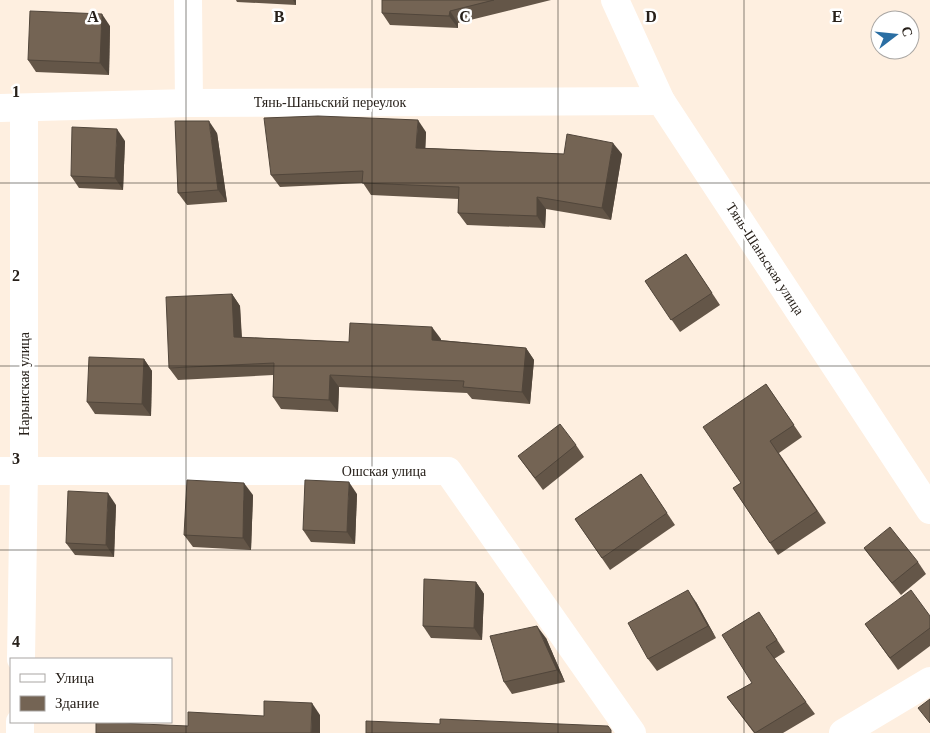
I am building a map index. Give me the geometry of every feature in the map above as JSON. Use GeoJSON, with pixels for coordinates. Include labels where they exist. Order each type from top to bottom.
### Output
{"type":"FeatureCollection","features":[{"type":"Feature","properties":{"kind":"street"},"geometry":{"type":"LineString","coordinates":[[188,0],[189,103]]}},
{"type":"Feature","properties":{"kind":"street","name":"Тянь-Шаньская улица"},"geometry":{"type":"LineString","coordinates":[[615,0],[661,101],[930,510]]}},
{"type":"Feature","properties":{"kind":"street","name":"Тянь-Шаньский переулок"},"geometry":{"type":"LineString","coordinates":[[12,108],[189,103],[661,101]]}},
{"type":"Feature","properties":{"kind":"street","name":"Нарынская улица"},"geometry":{"type":"LineString","coordinates":[[12,108],[12,471],[21,658]]}},
{"type":"Feature","properties":{"kind":"street","name":"Ошская улица"},"geometry":{"type":"LineString","coordinates":[[12,471],[448,471],[632,733]]}},
{"type":"Feature","properties":{"kind":"street"},"geometry":{"type":"LineString","coordinates":[[843,733],[930,681]]}},
{"type":"Feature","properties":{"kind":"building"},"geometry":{"type":"Polygon","coordinates":[[[382,0],[494,0],[450,11],[449,16],[382,13],[382,0]]]}},
{"type":"Feature","properties":{"kind":"building"},"geometry":{"type":"Polygon","coordinates":[[[30,11],[102,14],[100,63],[28,60],[30,11]]]}},
{"type":"Feature","properties":{"kind":"building"},"geometry":{"type":"Polygon","coordinates":[[[318,116],[418,120],[416,148],[564,154],[567,134],[613,143],[602,208],[537,197],[537,216],[458,213],[459,187],[362,183],[363,171],[271,175],[264,118],[318,116]]]}},
{"type":"Feature","properties":{"kind":"building"},"geometry":{"type":"Polygon","coordinates":[[[175,121],[209,121],[218,190],[178,193],[175,121]]]}},
{"type":"Feature","properties":{"kind":"building"},"geometry":{"type":"Polygon","coordinates":[[[72,127],[117,129],[115,178],[71,176],[72,127]]]}},
{"type":"Feature","properties":{"kind":"building"},"geometry":{"type":"Polygon","coordinates":[[[686,254],[712,293],[671,320],[645,281],[686,254]]]}},
{"type":"Feature","properties":{"kind":"building"},"geometry":{"type":"Polygon","coordinates":[[[232,294],[234,337],[349,342],[350,323],[432,327],[432,340],[526,348],[522,392],[463,387],[464,381],[330,375],[329,400],[273,397],[274,363],[169,368],[166,297],[232,294]]]}},
{"type":"Feature","properties":{"kind":"building"},"geometry":{"type":"Polygon","coordinates":[[[89,357],[144,359],[142,404],[87,402],[89,357]]]}},
{"type":"Feature","properties":{"kind":"building"},"geometry":{"type":"Polygon","coordinates":[[[766,384],[794,425],[770,441],[817,511],[770,543],[733,488],[741,483],[703,427],[766,384]]]}},
{"type":"Feature","properties":{"kind":"building"},"geometry":{"type":"Polygon","coordinates":[[[560,424],[576,445],[535,478],[518,456],[560,424]]]}},
{"type":"Feature","properties":{"kind":"building"},"geometry":{"type":"Polygon","coordinates":[[[641,474],[667,513],[602,558],[575,519],[641,474]]]}},
{"type":"Feature","properties":{"kind":"building"},"geometry":{"type":"Polygon","coordinates":[[[187,480],[244,483],[243,538],[184,535],[187,480]]]}},
{"type":"Feature","properties":{"kind":"building"},"geometry":{"type":"Polygon","coordinates":[[[305,480],[349,482],[347,532],[303,530],[305,480]]]}},
{"type":"Feature","properties":{"kind":"building"},"geometry":{"type":"Polygon","coordinates":[[[68,491],[108,493],[106,545],[66,543],[68,491]]]}},
{"type":"Feature","properties":{"kind":"building"},"geometry":{"type":"Polygon","coordinates":[[[890,527],[918,562],[892,583],[864,548],[890,527]]]}},
{"type":"Feature","properties":{"kind":"building"},"geometry":{"type":"Polygon","coordinates":[[[424,579],[476,582],[474,628],[423,626],[424,579]]]}},
{"type":"Feature","properties":{"kind":"building"},"geometry":{"type":"Polygon","coordinates":[[[688,590],[708,626],[648,659],[628,623],[688,590]]]}},
{"type":"Feature","properties":{"kind":"building"},"geometry":{"type":"Polygon","coordinates":[[[911,590],[930,616],[930,628],[890,658],[865,624],[911,590]]]}},
{"type":"Feature","properties":{"kind":"building"},"geometry":{"type":"Polygon","coordinates":[[[759,612],[777,640],[766,647],[806,702],[755,733],[727,697],[752,683],[722,635],[759,612]]]}},
{"type":"Feature","properties":{"kind":"building"},"geometry":{"type":"Polygon","coordinates":[[[537,626],[557,670],[504,682],[490,636],[537,626]]]}},
{"type":"Feature","properties":{"kind":"building"},"geometry":{"type":"Polygon","coordinates":[[[930,699],[930,723],[918,708],[930,699]]]}},
{"type":"Feature","properties":{"kind":"building"},"geometry":{"type":"Polygon","coordinates":[[[264,701],[312,703],[311,733],[96,733],[96,723],[188,726],[188,712],[264,716],[264,701]]]}},
{"type":"Feature","properties":{"kind":"building"},"geometry":{"type":"Polygon","coordinates":[[[440,719],[608,726],[611,733],[366,733],[366,721],[440,724],[440,719]]]}}]}
